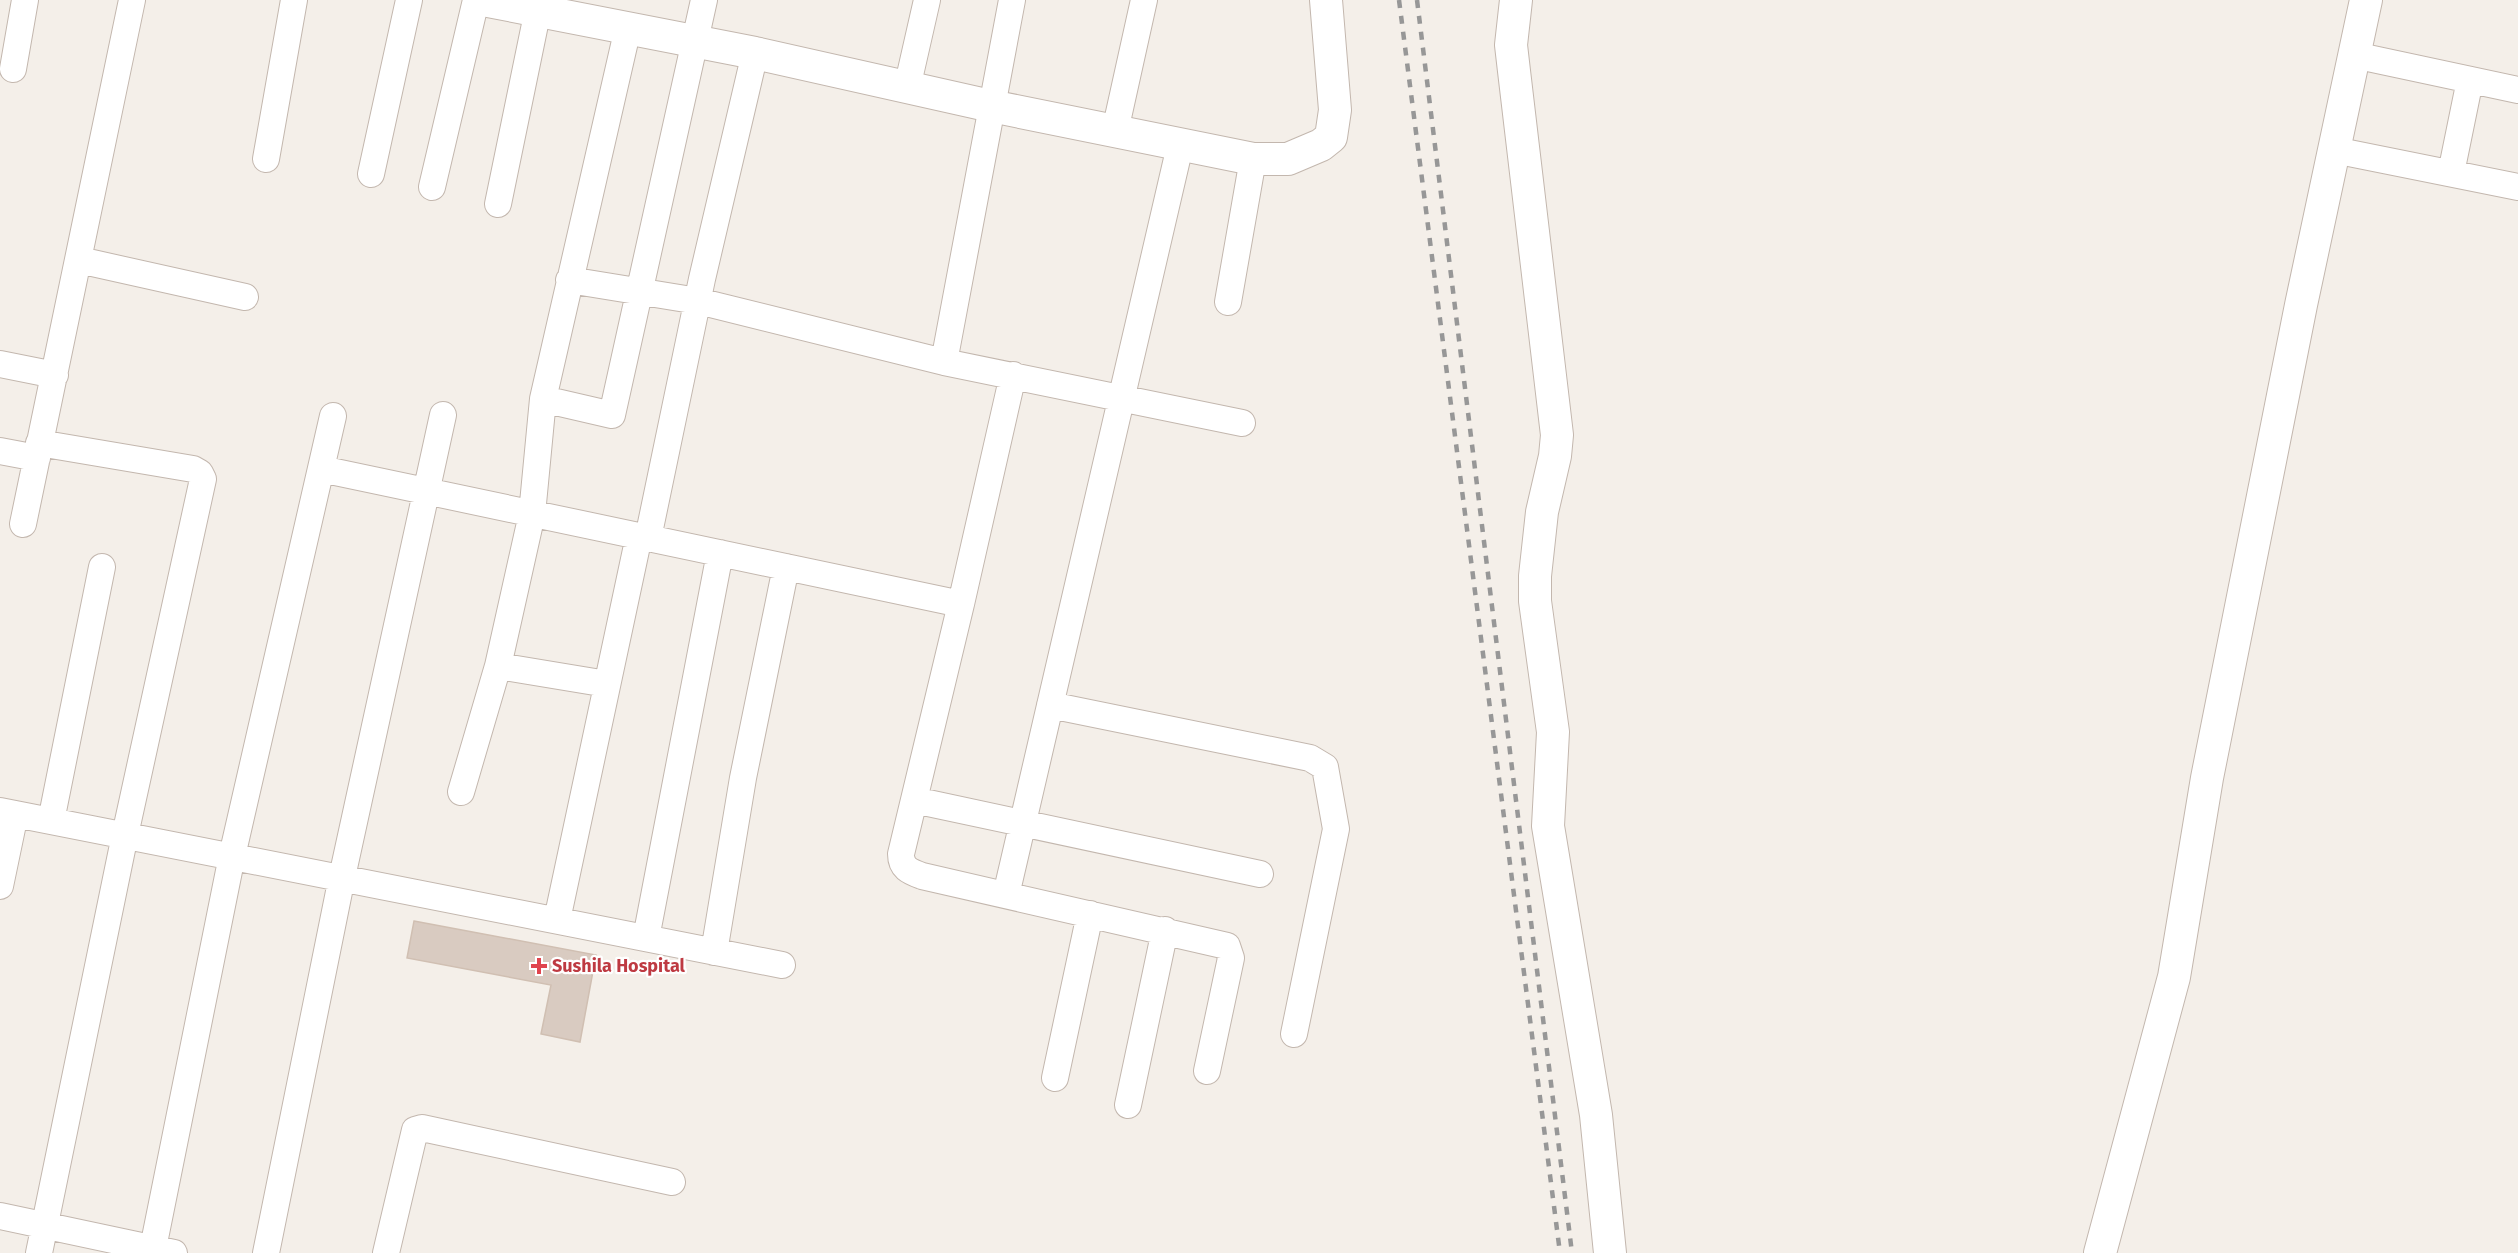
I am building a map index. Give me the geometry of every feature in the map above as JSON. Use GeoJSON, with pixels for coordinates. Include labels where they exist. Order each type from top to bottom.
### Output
{"type":"FeatureCollection","features":[{"type":"Feature","properties":{"kind":"street"},"geometry":{"type":"LineString","coordinates":[[12,69],[25,0]]}},
{"type":"Feature","properties":{"kind":"street"},"geometry":{"type":"LineString","coordinates":[[23,524],[132,0]]}},
{"type":"Feature","properties":{"kind":"street"},"geometry":{"type":"LineString","coordinates":[[266,159],[294,0]]}},
{"type":"Feature","properties":{"kind":"street"},"geometry":{"type":"LineString","coordinates":[[370,174],[409,0]]}},
{"type":"Feature","properties":{"kind":"street"},"geometry":{"type":"LineString","coordinates":[[432,187],[476,0]]}},
{"type":"Feature","properties":{"kind":"street"},"geometry":{"type":"LineString","coordinates":[[483,0],[539,4],[628,28],[755,53],[1180,146],[1253,159],[1288,159],[1321,145],[1331,137],[1335,110],[1326,0]]}},
{"type":"Feature","properties":{"kind":"street"},"geometry":{"type":"LineString","coordinates":[[543,399],[612,415],[704,0]]}},
{"type":"Feature","properties":{"kind":"street"},"geometry":{"type":"LineString","coordinates":[[907,88],[927,0]]}},
{"type":"Feature","properties":{"kind":"street"},"geometry":{"type":"LineString","coordinates":[[944,362],[1012,0]]}},
{"type":"Feature","properties":{"kind":"street"},"geometry":{"type":"LineString","coordinates":[[1114,131],[1144,0]]}},
{"type":"Feature","properties":{"kind":"street"},"geometry":{"type":"LineString","coordinates":[[1516,0],[1512,54],[1557,435],[1555,456],[1542,512],[1535,576],[1535,601],[1553,732],[1548,826],[1596,1115],[1610,1253]]}},
{"type":"Feature","properties":{"kind":"street"},"geometry":{"type":"LineString","coordinates":[[2100,1253],[2174,977],[2207,778],[2366,0]]}},
{"type":"Feature","properties":{"kind":"street"},"geometry":{"type":"LineString","coordinates":[[498,204],[539,4]]}},
{"type":"Feature","properties":{"kind":"street"},"geometry":{"type":"LineString","coordinates":[[461,792],[498,666],[532,514],[543,399],[628,28]]}},
{"type":"Feature","properties":{"kind":"street"},"geometry":{"type":"LineString","coordinates":[[557,920],[608,684],[755,53]]}},
{"type":"Feature","properties":{"kind":"street"},"geometry":{"type":"LineString","coordinates":[[2354,55],[2518,90]]}},
{"type":"Feature","properties":{"kind":"street"},"geometry":{"type":"LineString","coordinates":[[2451,173],[2470,80]]}},
{"type":"Feature","properties":{"kind":"street"},"geometry":{"type":"LineString","coordinates":[[1006,895],[1180,146]]}},
{"type":"Feature","properties":{"kind":"street"},"geometry":{"type":"LineString","coordinates":[[2334,150],[2518,187]]}},
{"type":"Feature","properties":{"kind":"street"},"geometry":{"type":"LineString","coordinates":[[1228,302],[1253,159]]}},
{"type":"Feature","properties":{"kind":"street"},"geometry":{"type":"LineString","coordinates":[[79,260],[245,297]]}},
{"type":"Feature","properties":{"kind":"street"},"geometry":{"type":"LineString","coordinates":[[569,280],[698,301],[944,362],[1242,423]]}},
{"type":"Feature","properties":{"kind":"street"},"geometry":{"type":"LineString","coordinates":[[0,364],[55,375]]}},
{"type":"Feature","properties":{"kind":"street"},"geometry":{"type":"LineString","coordinates":[[1013,375],[901,862],[905,868],[922,876],[1227,946],[1231,958],[1207,1071]]}},
{"type":"Feature","properties":{"kind":"street"},"geometry":{"type":"LineString","coordinates":[[266,1253],[342,877],[443,415]]}},
{"type":"Feature","properties":{"kind":"street"},"geometry":{"type":"LineString","coordinates":[[0,1216],[160,1251],[232,856],[333,416]]}},
{"type":"Feature","properties":{"kind":"street"},"geometry":{"type":"LineString","coordinates":[[0,451],[38,451],[193,469],[200,473],[203,479],[125,835],[39,1253]]}},
{"type":"Feature","properties":{"kind":"street"},"geometry":{"type":"LineString","coordinates":[[321,469],[961,604]]}},
{"type":"Feature","properties":{"kind":"street"},"geometry":{"type":"LineString","coordinates":[[646,938],[720,553]]}},
{"type":"Feature","properties":{"kind":"street"},"geometry":{"type":"LineString","coordinates":[[51,821],[102,567]]}},
{"type":"Feature","properties":{"kind":"street"},"geometry":{"type":"LineString","coordinates":[[714,952],[743,778],[786,567]]}},
{"type":"Feature","properties":{"kind":"street"},"geometry":{"type":"LineString","coordinates":[[498,666],[608,684]]}},
{"type":"Feature","properties":{"kind":"street"},"geometry":{"type":"LineString","coordinates":[[1050,705],[1310,758],[1325,767],[1336,829],[1294,1034]]}},
{"type":"Feature","properties":{"kind":"street"},"geometry":{"type":"LineString","coordinates":[[914,800],[1260,874]]}},
{"type":"Feature","properties":{"kind":"street"},"geometry":{"type":"LineString","coordinates":[[0,886],[8,812],[782,965]]}},
{"type":"Feature","properties":{"kind":"street"},"geometry":{"type":"LineString","coordinates":[[1055,1078],[1090,914]]}},
{"type":"Feature","properties":{"kind":"street"},"geometry":{"type":"LineString","coordinates":[[1128,1105],[1165,930]]}},
{"type":"Feature","properties":{"kind":"street"},"geometry":{"type":"LineString","coordinates":[[386,1253],[416,1130],[422,1128],[672,1182]]}},
{"type":"Feature","properties":{"kind":"building"},"geometry":{"type":"Polygon","coordinates":[[[414,921],[596,955],[580,1042],[541,1034],[551,985],[407,958],[414,921]]]}},
{"type":"Feature","properties":{"kind":"railway"},"geometry":{"type":"LineString","coordinates":[[1399,0],[1560,1253]]}},
{"type":"Feature","properties":{"kind":"railway"},"geometry":{"type":"LineString","coordinates":[[1417,0],[1572,1253]]}},
{"type":"Feature","properties":{"kind":"place","name":"Sushila Hospital"},"geometry":{"type":"Point","coordinates":[539,966]}}]}
